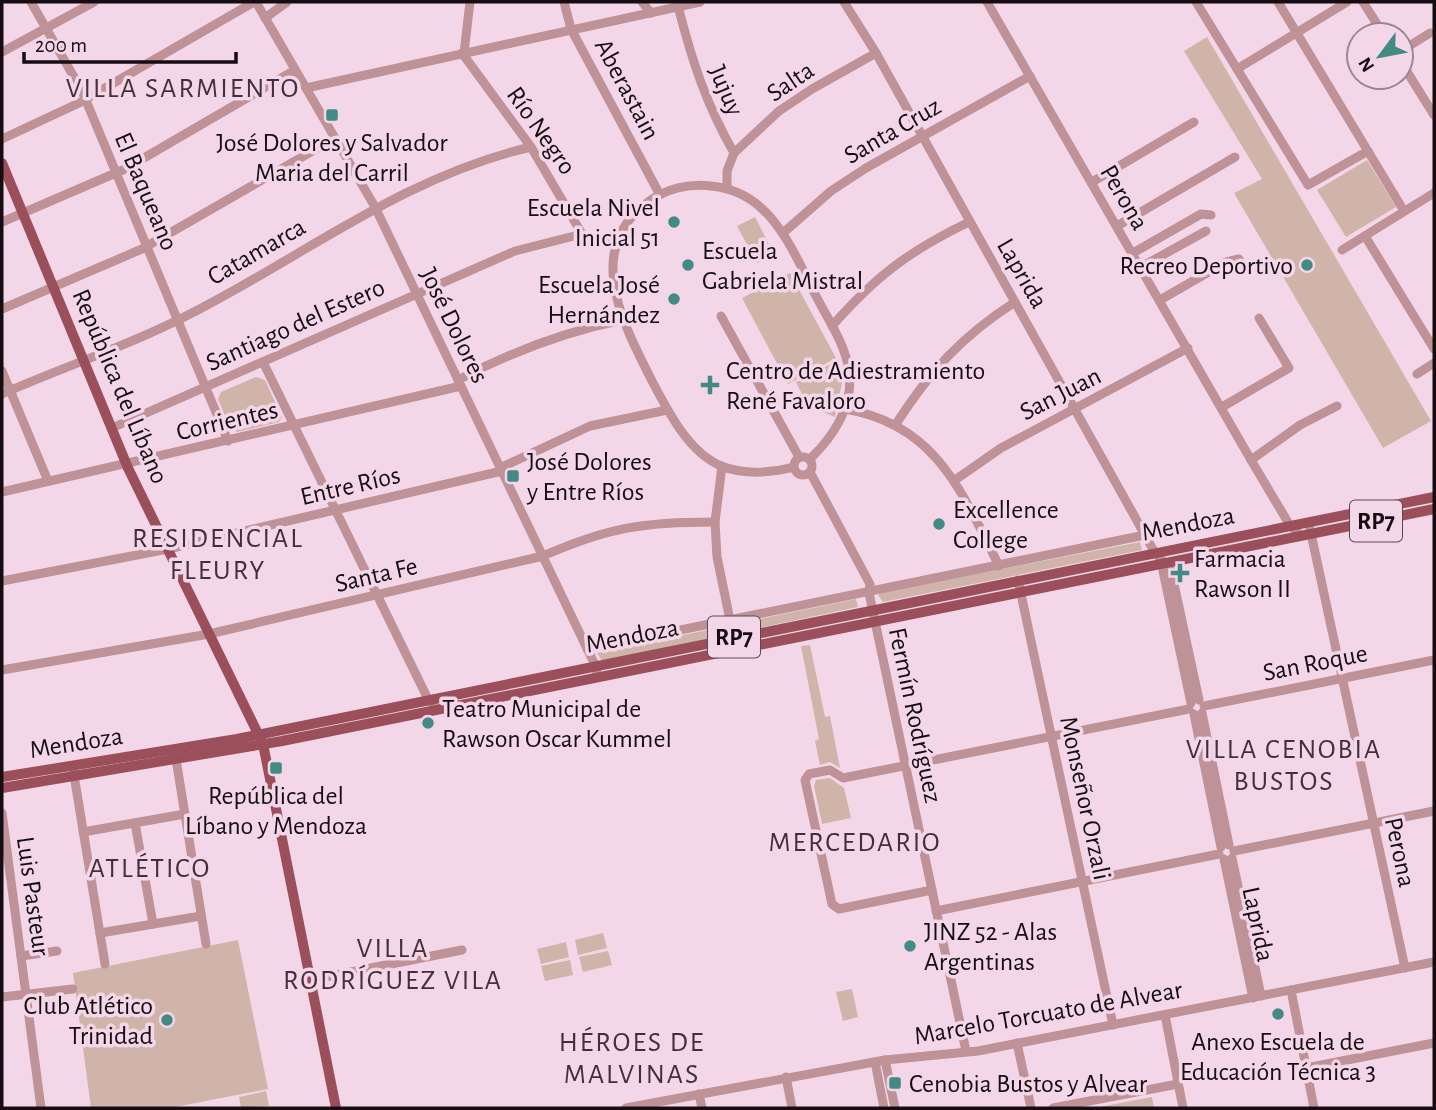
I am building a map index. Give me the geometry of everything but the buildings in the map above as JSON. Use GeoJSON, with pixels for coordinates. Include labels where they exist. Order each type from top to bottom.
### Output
{"type":"FeatureCollection","features":[{"type":"Feature","properties":{"kind":"main road","name":"República del Líbano"},"geometry":{"type":"LineString","coordinates":[[2,163],[55,286],[126,464],[261,739],[336,1108]]}},
{"type":"Feature","properties":{"kind":"main road","name":"Mendoza"},"geometry":{"type":"LineString","coordinates":[[1310,533],[1325,519],[1434,497]]}},
{"type":"Feature","properties":{"kind":"main road","name":"Mendoza"},"geometry":{"type":"LineString","coordinates":[[1019,586],[1166,564],[1434,509]]}},
{"type":"Feature","properties":{"kind":"main road","name":"Mendoza"},"geometry":{"type":"LineString","coordinates":[[2,778],[73,771],[438,709],[597,671],[1019,586],[1155,553],[1289,525],[1310,533]]}},
{"type":"Feature","properties":{"kind":"main road","name":"Mendoza"},"geometry":{"type":"LineString","coordinates":[[261,739],[428,699],[597,671]]}},
{"type":"Feature","properties":{"kind":"main road","name":"Mendoza"},"geometry":{"type":"LineString","coordinates":[[2,788],[73,771]]}},
{"type":"Feature","properties":{"kind":"street","name":"El Baqueano"},"geometry":{"type":"LineString","coordinates":[[31,2],[86,99],[228,441]]}},
{"type":"Feature","properties":{"kind":"street"},"geometry":{"type":"LineString","coordinates":[[2,52],[94,2]]}},
{"type":"Feature","properties":{"kind":"street"},"geometry":{"type":"LineString","coordinates":[[2,139],[86,99],[255,2]]}},
{"type":"Feature","properties":{"kind":"street","name":"José Dolores"},"geometry":{"type":"LineString","coordinates":[[255,2],[375,207],[597,671]]}},
{"type":"Feature","properties":{"kind":"street"},"geometry":{"type":"LineString","coordinates":[[265,18],[287,2]]}},
{"type":"Feature","properties":{"kind":"street"},"geometry":{"type":"LineString","coordinates":[[463,53],[470,2]]}},
{"type":"Feature","properties":{"kind":"street","name":"Aberastain"},"geometry":{"type":"LineString","coordinates":[[564,2],[571,29],[660,195]]}},
{"type":"Feature","properties":{"kind":"street"},"geometry":{"type":"LineString","coordinates":[[642,2],[651,13]]}},
{"type":"Feature","properties":{"kind":"street"},"geometry":{"type":"LineString","coordinates":[[306,88],[700,2]]}},
{"type":"Feature","properties":{"kind":"street","name":"Laprida"},"geometry":{"type":"LineString","coordinates":[[844,2],[876,53],[1155,553],[1171,570],[1196,708],[1257,997]]}},
{"type":"Feature","properties":{"kind":"street","name":"Perona"},"geometry":{"type":"LineString","coordinates":[[987,2],[1289,525]]}},
{"type":"Feature","properties":{"kind":"street"},"geometry":{"type":"LineString","coordinates":[[1196,2],[1308,185],[1368,151]]}},
{"type":"Feature","properties":{"kind":"street"},"geometry":{"type":"LineString","coordinates":[[1278,2],[1404,211]]}},
{"type":"Feature","properties":{"kind":"street"},"geometry":{"type":"LineString","coordinates":[[1237,69],[1347,2]]}},
{"type":"Feature","properties":{"kind":"street"},"geometry":{"type":"LineString","coordinates":[[1363,2],[1375,21]]}},
{"type":"Feature","properties":{"kind":"street","name":"Jujuy"},"geometry":{"type":"LineString","coordinates":[[678,6],[694,70],[711,114],[734,153],[727,171],[727,187]]}},
{"type":"Feature","properties":{"kind":"street"},"geometry":{"type":"LineString","coordinates":[[1415,42],[1430,33]]}},
{"type":"Feature","properties":{"kind":"street","name":"Río Negro"},"geometry":{"type":"LineString","coordinates":[[463,53],[531,147],[582,234]]}},
{"type":"Feature","properties":{"kind":"street","name":"Salta"},"geometry":{"type":"LineString","coordinates":[[734,153],[779,111],[811,89],[876,53]]}},
{"type":"Feature","properties":{"kind":"street"},"geometry":{"type":"LineString","coordinates":[[2,222],[116,172],[295,70]]}},
{"type":"Feature","properties":{"kind":"street","name":"Santa Cruz"},"geometry":{"type":"LineString","coordinates":[[783,233],[831,191],[1030,76]]}},
{"type":"Feature","properties":{"kind":"street"},"geometry":{"type":"LineString","coordinates":[[1415,84],[1434,114]]}},
{"type":"Feature","properties":{"kind":"street"},"geometry":{"type":"LineString","coordinates":[[1092,182],[1194,122]]}},
{"type":"Feature","properties":{"kind":"street"},"geometry":{"type":"LineString","coordinates":[[2,309],[147,247],[335,138]]}},
{"type":"Feature","properties":{"kind":"street","name":"Catamarca"},"geometry":{"type":"LineString","coordinates":[[6,392],[178,320],[375,207],[450,172],[489,157],[531,147]]}},
{"type":"Feature","properties":{"kind":"street"},"geometry":{"type":"LineString","coordinates":[[1117,226],[1235,158]]}},
{"type":"Feature","properties":{"kind":"street"},"geometry":{"type":"LineString","coordinates":[[794,467],[755,472],[722,466],[690,441],[667,410],[622,320],[615,302],[613,272],[616,244],[632,218],[660,195],[696,184],[727,187],[766,211],[783,233],[842,346],[849,371],[845,409],[835,432],[810,460]]}},
{"type":"Feature","properties":{"kind":"street"},"geometry":{"type":"LineString","coordinates":[[1342,250],[1434,194]]}},
{"type":"Feature","properties":{"kind":"street"},"geometry":{"type":"LineString","coordinates":[[1133,253],[1200,214],[1211,215]]}},
{"type":"Feature","properties":{"kind":"street"},"geometry":{"type":"LineString","coordinates":[[832,326],[867,286],[897,262],[970,222]]}},
{"type":"Feature","properties":{"kind":"street"},"geometry":{"type":"LineString","coordinates":[[1141,267],[1206,231]]}},
{"type":"Feature","properties":{"kind":"street"},"geometry":{"type":"LineString","coordinates":[[582,234],[616,244]]}},
{"type":"Feature","properties":{"kind":"street","name":"Santiago del Estero"},"geometry":{"type":"LineString","coordinates":[[112,428],[515,251],[582,234]]}},
{"type":"Feature","properties":{"kind":"street"},"geometry":{"type":"LineString","coordinates":[[1365,236],[1434,349]]}},
{"type":"Feature","properties":{"kind":"street"},"geometry":{"type":"LineString","coordinates":[[1160,300],[1226,262],[1239,259]]}},
{"type":"Feature","properties":{"kind":"street"},"geometry":{"type":"LineString","coordinates":[[896,424],[924,380],[953,348],[1015,302]]}},
{"type":"Feature","properties":{"kind":"street"},"geometry":{"type":"LineString","coordinates":[[721,316],[799,457],[810,460],[813,465],[807,473],[797,472],[794,467]]}},
{"type":"Feature","properties":{"kind":"street"},"geometry":{"type":"LineString","coordinates":[[1222,407],[1289,368],[1259,318]]}},
{"type":"Feature","properties":{"kind":"street","name":"Corrientes"},"geometry":{"type":"LineString","coordinates":[[2,492],[228,441],[460,383],[510,353],[575,329],[622,320]]}},
{"type":"Feature","properties":{"kind":"street","name":"San Juan"},"geometry":{"type":"LineString","coordinates":[[955,480],[1001,447],[1077,410],[1188,348]]}},
{"type":"Feature","properties":{"kind":"street"},"geometry":{"type":"LineString","coordinates":[[263,362],[428,699],[438,709]]}},
{"type":"Feature","properties":{"kind":"street"},"geometry":{"type":"LineString","coordinates":[[1417,374],[1434,363]]}},
{"type":"Feature","properties":{"kind":"street"},"geometry":{"type":"LineString","coordinates":[[2,371],[6,392],[48,481]]}},
{"type":"Feature","properties":{"kind":"street"},"geometry":{"type":"LineString","coordinates":[[1251,460],[1300,425],[1337,406]]}},
{"type":"Feature","properties":{"kind":"street"},"geometry":{"type":"LineString","coordinates":[[845,409],[870,413],[896,424],[930,450],[955,480],[999,566]]}},
{"type":"Feature","properties":{"kind":"street","name":"Entre Ríos"},"geometry":{"type":"LineString","coordinates":[[2,582],[168,549],[501,469],[590,426],[667,410]]}},
{"type":"Feature","properties":{"kind":"street"},"geometry":{"type":"LineString","coordinates":[[794,467],[799,457]]}},
{"type":"Feature","properties":{"kind":"street"},"geometry":{"type":"LineString","coordinates":[[722,466],[715,522],[717,556],[730,620]]}},
{"type":"Feature","properties":{"kind":"street","name":"Fermín Rodríguez"},"geometry":{"type":"LineString","coordinates":[[807,473],[869,593],[966,1051]]}},
{"type":"Feature","properties":{"kind":"street","name":"Santa Fe"},"geometry":{"type":"LineString","coordinates":[[2,670],[209,634],[543,556],[581,539],[626,526],[715,522]]}},
{"type":"Feature","properties":{"kind":"street"},"geometry":{"type":"LineString","coordinates":[[1278,541],[1289,525]]}},
{"type":"Feature","properties":{"kind":"street","name":"Perona"},"geometry":{"type":"LineString","coordinates":[[1310,533],[1405,968]]}},
{"type":"Feature","properties":{"kind":"street"},"geometry":{"type":"LineString","coordinates":[[587,649],[1145,535]]}},
{"type":"Feature","properties":{"kind":"street","name":"Monseñor Orzali"},"geometry":{"type":"LineString","coordinates":[[1019,586],[1113,1025]]}},
{"type":"Feature","properties":{"kind":"street","name":"San Roque"},"geometry":{"type":"LineString","coordinates":[[932,890],[839,909],[832,904],[805,780],[809,774],[830,770],[843,778],[1434,660]]}},
{"type":"Feature","properties":{"kind":"street"},"geometry":{"type":"LineString","coordinates":[[416,713],[428,699]]}},
{"type":"Feature","properties":{"kind":"street"},"geometry":{"type":"LineString","coordinates":[[175,754],[206,944]]}},
{"type":"Feature","properties":{"kind":"street"},"geometry":{"type":"LineString","coordinates":[[73,771],[105,964]]}},
{"type":"Feature","properties":{"kind":"street"},"geometry":{"type":"LineString","coordinates":[[936,911],[1434,811]]}},
{"type":"Feature","properties":{"kind":"street","name":"Luis Pasteur"},"geometry":{"type":"LineString","coordinates":[[2,813],[41,1108]]}},
{"type":"Feature","properties":{"kind":"street"},"geometry":{"type":"LineString","coordinates":[[83,832],[185,814]]}},
{"type":"Feature","properties":{"kind":"street"},"geometry":{"type":"LineString","coordinates":[[135,823],[153,924]]}},
{"type":"Feature","properties":{"kind":"street"},"geometry":{"type":"LineString","coordinates":[[100,933],[201,916]]}},
{"type":"Feature","properties":{"kind":"street"},"geometry":{"type":"LineString","coordinates":[[310,980],[462,950]]}},
{"type":"Feature","properties":{"kind":"street"},"geometry":{"type":"LineString","coordinates":[[21,956],[57,951]]}},
{"type":"Feature","properties":{"kind":"street","name":"Marcelo Torcuato de Alvear"},"geometry":{"type":"LineString","coordinates":[[626,1108],[886,1060],[1017,1043],[1434,964]]}},
{"type":"Feature","properties":{"kind":"street"},"geometry":{"type":"LineString","coordinates":[[2,997],[73,989]]}},
{"type":"Feature","properties":{"kind":"street"},"geometry":{"type":"LineString","coordinates":[[1291,990],[1314,1108]]}},
{"type":"Feature","properties":{"kind":"street"},"geometry":{"type":"LineString","coordinates":[[1165,1014],[1183,1108]]}},
{"type":"Feature","properties":{"kind":"street"},"geometry":{"type":"LineString","coordinates":[[1017,1043],[1031,1108]]}},
{"type":"Feature","properties":{"kind":"street"},"geometry":{"type":"LineString","coordinates":[[1306,1068],[1434,1043]]}},
{"type":"Feature","properties":{"kind":"street"},"geometry":{"type":"LineString","coordinates":[[886,1060],[895,1108]]}},
{"type":"Feature","properties":{"kind":"street"},"geometry":{"type":"LineString","coordinates":[[875,1062],[884,1108]]}},
{"type":"Feature","properties":{"kind":"street"},"geometry":{"type":"LineString","coordinates":[[786,1077],[792,1108]]}},
{"type":"Feature","properties":{"kind":"street"},"geometry":{"type":"LineString","coordinates":[[1053,1108],[1178,1084]]}},
{"type":"Feature","properties":{"kind":"street"},"geometry":{"type":"LineString","coordinates":[[699,1094],[702,1108]]}},
{"type":"Feature","properties":{"kind":"shaded area","name":"Recreo Deportivo"},"geometry":{"type":"Polygon","coordinates":[[[1207,37],[1431,421],[1383,448],[1234,193],[1262,179],[1184,51],[1207,37]]]}},
{"type":"Feature","properties":{"kind":"shaded area"},"geometry":{"type":"Polygon","coordinates":[[[1367,160],[1396,207],[1346,237],[1317,190],[1367,160]]]}},
{"type":"Feature","properties":{"kind":"shaded area"},"geometry":{"type":"Polygon","coordinates":[[[755,217],[774,254],[757,263],[737,226],[755,217]]]}},
{"type":"Feature","properties":{"kind":"shaded area"},"geometry":{"type":"Polygon","coordinates":[[[790,273],[836,358],[788,384],[742,298],[790,273]]]}},
{"type":"Feature","properties":{"kind":"shaded area"},"geometry":{"type":"Polygon","coordinates":[[[838,360],[842,383],[835,417],[808,406],[796,382],[838,360]]]}},
{"type":"Feature","properties":{"kind":"shaded area"},"geometry":{"type":"Polygon","coordinates":[[[256,377],[265,380],[282,417],[279,422],[237,432],[230,428],[218,399],[221,392],[256,377]]]}},
{"type":"Feature","properties":{"kind":"shaded area"},"geometry":{"type":"Polygon","coordinates":[[[1140,542],[1142,550],[883,602],[878,595],[881,592],[1140,542]]]}},
{"type":"Feature","properties":{"kind":"shaded area"},"geometry":{"type":"Polygon","coordinates":[[[856,599],[858,607],[602,661],[597,653],[856,599]]]}},
{"type":"Feature","properties":{"kind":"shaded area"},"geometry":{"type":"Polygon","coordinates":[[[810,645],[825,717],[830,716],[840,768],[830,762],[820,765],[815,741],[819,739],[801,646],[810,645]]]}},
{"type":"Feature","properties":{"kind":"shaded area"},"geometry":{"type":"Polygon","coordinates":[[[830,778],[844,788],[851,818],[822,824],[814,786],[816,780],[830,778]]]}},
{"type":"Feature","properties":{"kind":"shaded area"},"geometry":{"type":"Polygon","coordinates":[[[603,933],[607,948],[578,955],[575,940],[603,933]]]}},
{"type":"Feature","properties":{"kind":"shaded area","name":"Club Atlético Trinidad"},"geometry":{"type":"Polygon","coordinates":[[[238,940],[268,1089],[170,1108],[91,1108],[73,973],[238,940]]]}},
{"type":"Feature","properties":{"kind":"shaded area"},"geometry":{"type":"Polygon","coordinates":[[[566,942],[569,957],[541,964],[537,949],[566,942]]]}},
{"type":"Feature","properties":{"kind":"shaded area"},"geometry":{"type":"Polygon","coordinates":[[[608,951],[612,965],[583,972],[579,957],[608,951]]]}},
{"type":"Feature","properties":{"kind":"shaded area"},"geometry":{"type":"Polygon","coordinates":[[[570,960],[573,975],[545,981],[541,966],[570,960]]]}},
{"type":"Feature","properties":{"kind":"shaded area"},"geometry":{"type":"Polygon","coordinates":[[[852,989],[858,1017],[843,1021],[836,992],[852,989]]]}},
{"type":"Feature","properties":{"kind":"shaded area"},"geometry":{"type":"Polygon","coordinates":[[[266,1091],[269,1106],[241,1108],[239,1097],[266,1091]]]}},
{"type":"Feature","properties":{"kind":"shaded area"},"geometry":{"type":"Polygon","coordinates":[[[1152,1097],[1154,1108],[1094,1108],[1152,1097]]]}},
{"type":"Feature","properties":{"kind":"place","name":"José Dolores y Salvador Maria del Carril"},"geometry":{"type":"Point","coordinates":[332,115]}},
{"type":"Feature","properties":{"kind":"place","name":"Escuela Nivel Inicial 51"},"geometry":{"type":"Point","coordinates":[674,222]}},
{"type":"Feature","properties":{"kind":"place","name":"Escuela Gabriela Mistral"},"geometry":{"type":"Point","coordinates":[688,265]}},
{"type":"Feature","properties":{"kind":"place","name":"Recreo Deportivo"},"geometry":{"type":"Point","coordinates":[1307,265]}},
{"type":"Feature","properties":{"kind":"place","name":"Escuela José Hernández"},"geometry":{"type":"Point","coordinates":[674,299]}},
{"type":"Feature","properties":{"kind":"place","name":"Centro de Adiestramiento René Favaloro"},"geometry":{"type":"Point","coordinates":[710,385]}},
{"type":"Feature","properties":{"kind":"place","name":"José Dolores y Entre Ríos"},"geometry":{"type":"Point","coordinates":[513,476]}},
{"type":"Feature","properties":{"kind":"place","name":"Excellence College"},"geometry":{"type":"Point","coordinates":[939,524]}},
{"type":"Feature","properties":{"kind":"place","name":"Farmacia Rawson II"},"geometry":{"type":"Point","coordinates":[1180,573]}},
{"type":"Feature","properties":{"kind":"place","name":"Teatro Municipal de Rawson Oscar Kummel"},"geometry":{"type":"Point","coordinates":[428,723]}},
{"type":"Feature","properties":{"kind":"place","name":"República del Líbano y Mendoza"},"geometry":{"type":"Point","coordinates":[276,768]}},
{"type":"Feature","properties":{"kind":"place","name":"JINZ 52 - Alas Argentinas"},"geometry":{"type":"Point","coordinates":[910,946]}},
{"type":"Feature","properties":{"kind":"place","name":"Anexo Escuela de Educación Técnica 3"},"geometry":{"type":"Point","coordinates":[1278,1014]}},
{"type":"Feature","properties":{"kind":"place","name":"Club Atlético Trinidad"},"geometry":{"type":"Point","coordinates":[167,1020]}},
{"type":"Feature","properties":{"kind":"place","name":"Cenobia Bustos y Alvear"},"geometry":{"type":"Point","coordinates":[895,1083]}},
{"type":"Feature","properties":{"kind":"district","name":"VILLA SARMIENTO"},"geometry":{"type":"Point","coordinates":[183,87]}},
{"type":"Feature","properties":{"kind":"district","name":"RESIDENCIAL FLEURY"},"geometry":{"type":"Point","coordinates":[218,553]}},
{"type":"Feature","properties":{"kind":"district","name":"VILLA CENOBIA BUSTOS"},"geometry":{"type":"Point","coordinates":[1284,764]}},
{"type":"Feature","properties":{"kind":"district","name":"MERCEDARIO"},"geometry":{"type":"Point","coordinates":[855,841]}},
{"type":"Feature","properties":{"kind":"district","name":"ATLÉTICO"},"geometry":{"type":"Point","coordinates":[150,867]}},
{"type":"Feature","properties":{"kind":"district","name":"VILLA RODRÍGUEZ VILA"},"geometry":{"type":"Point","coordinates":[393,963]}},
{"type":"Feature","properties":{"kind":"district","name":"HÉROES DE MALVINAS"},"geometry":{"type":"Point","coordinates":[632,1057]}}]}
